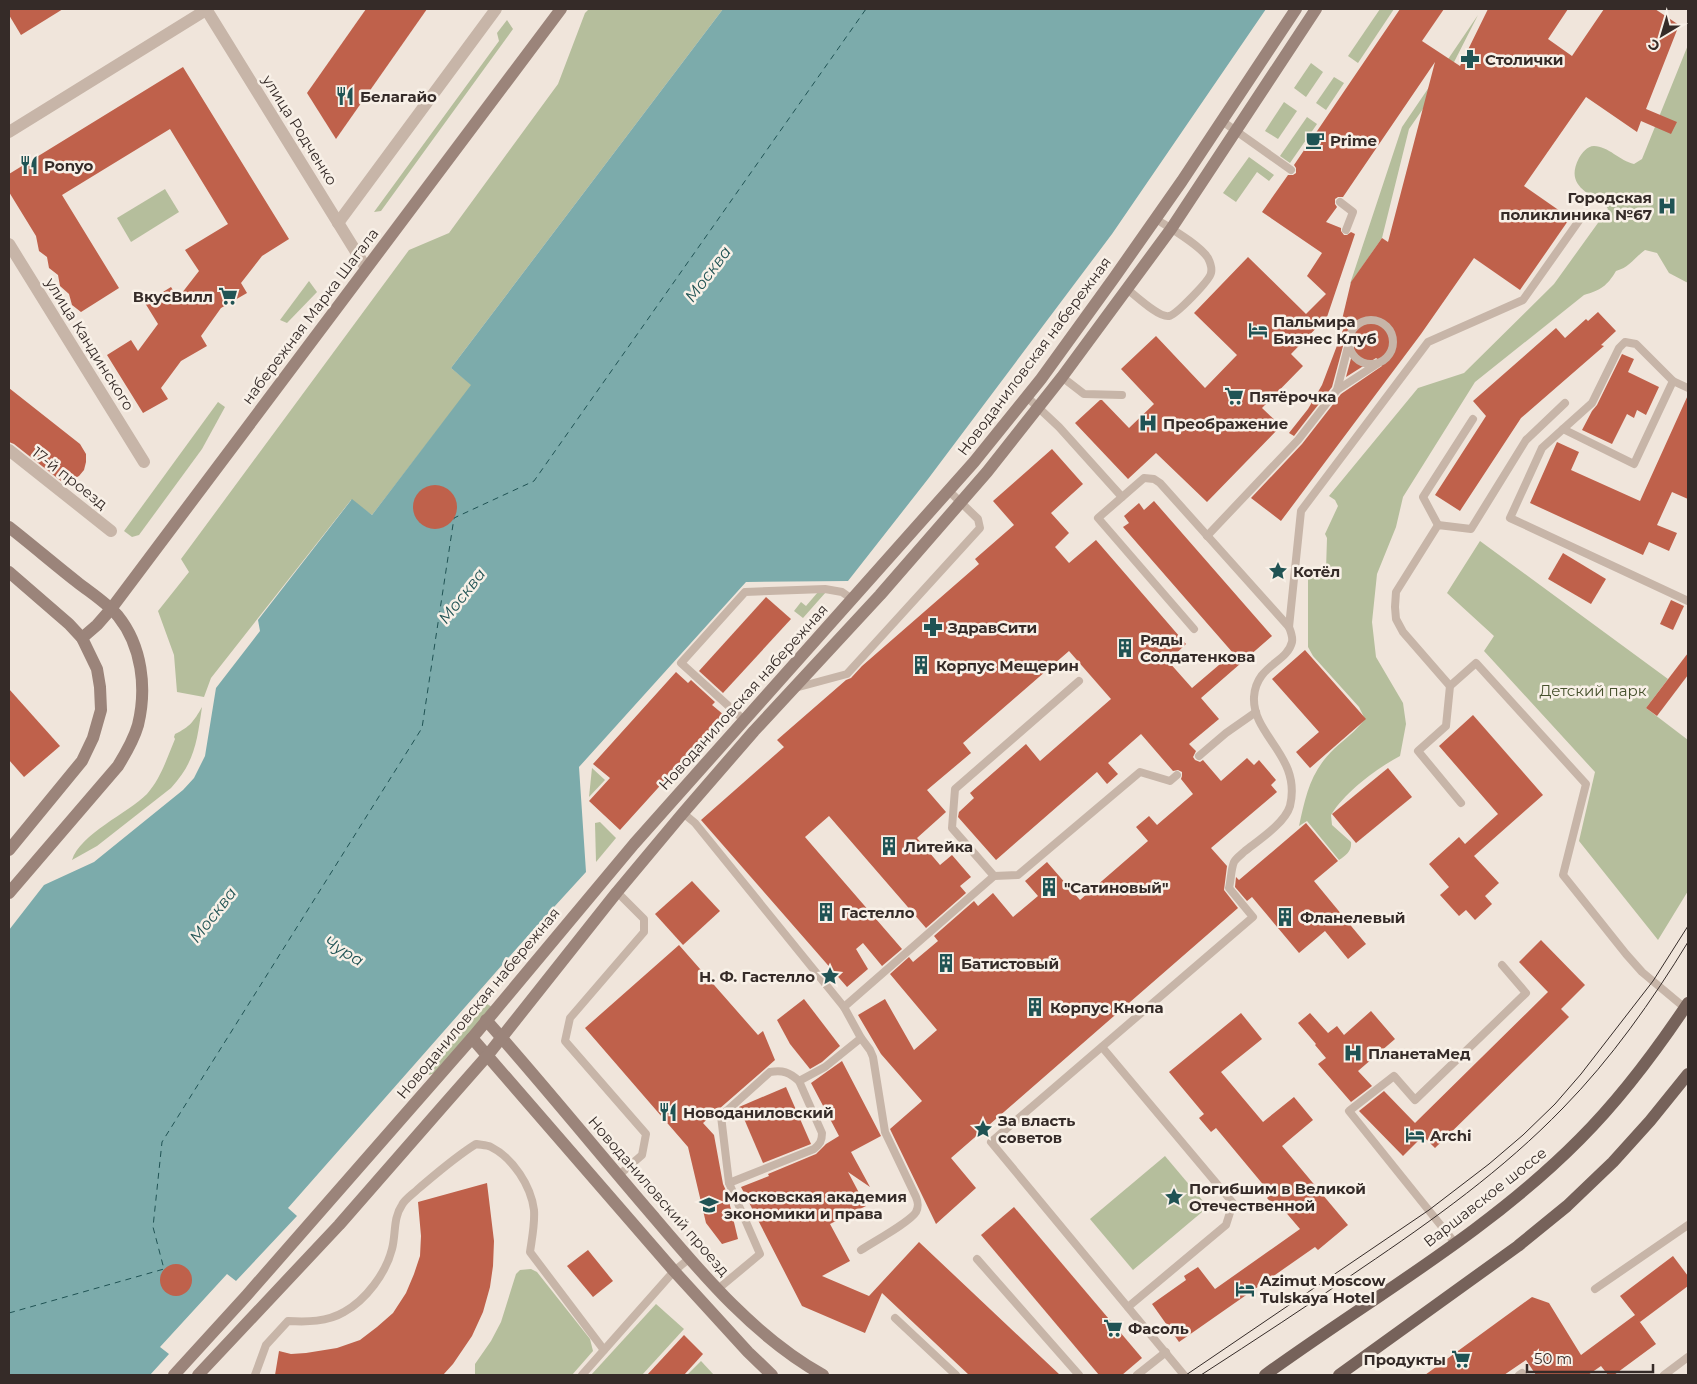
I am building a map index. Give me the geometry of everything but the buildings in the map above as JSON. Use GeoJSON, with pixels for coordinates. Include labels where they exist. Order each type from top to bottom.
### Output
{"type":"FeatureCollection","features":[{"type":"Feature","properties":{"kind":"main road","name":"набережная Марка Шагала"},"geometry":{"type":"LineString","coordinates":[[82,638],[111,609],[560,9]]}},
{"type":"Feature","properties":{"kind":"main road","name":"Новоданиловская набережная"},"geometry":{"type":"LineString","coordinates":[[174,1375],[247,1295],[472,1038],[634,844],[949,490],[1027,397],[1156,219],[1296,9]]}},
{"type":"Feature","properties":{"kind":"main road","name":"Новоданиловская набережная"},"geometry":{"type":"LineString","coordinates":[[198,1375],[339,1225],[487,1056],[617,892],[683,813],[754,731],[880,595],[960,502],[1062,378],[1171,229],[1316,9]]}},
{"type":"Feature","properties":{"kind":"main road"},"geometry":{"type":"LineString","coordinates":[[9,527],[111,609],[129,634],[139,661],[142,676],[142,700],[138,725],[131,744],[118,766],[9,893]]}},
{"type":"Feature","properties":{"kind":"main road"},"geometry":{"type":"LineString","coordinates":[[9,572],[69,624],[82,638],[97,668],[101,710],[93,738],[82,761],[9,850]]}},
{"type":"Feature","properties":{"kind":"main road","name":"Варшавское шоссе"},"geometry":{"type":"LineString","coordinates":[[1265,1375],[1490,1218],[1545,1172],[1616,1101],[1687,1006]]}},
{"type":"Feature","properties":{"kind":"main road","name":"Новоданиловский проезд"},"geometry":{"type":"LineString","coordinates":[[486,1020],[718,1289],[758,1329],[780,1347],[824,1375]]}},
{"type":"Feature","properties":{"kind":"main road"},"geometry":{"type":"LineString","coordinates":[[472,1038],[674,1271],[748,1352],[772,1375]]}},
{"type":"Feature","properties":{"kind":"main road"},"geometry":{"type":"LineString","coordinates":[[1339,1375],[1518,1246],[1567,1206],[1613,1162],[1650,1121],[1688,1074]]}},
{"type":"Feature","properties":{"kind":"street"},"geometry":{"type":"LineString","coordinates":[[9,132],[206,9]]}},
{"type":"Feature","properties":{"kind":"street","name":"улица Родченко"},"geometry":{"type":"LineString","coordinates":[[206,9],[366,268]]}},
{"type":"Feature","properties":{"kind":"street"},"geometry":{"type":"LineString","coordinates":[[338,223],[496,9]]}},
{"type":"Feature","properties":{"kind":"street","name":"улица Кандинского"},"geometry":{"type":"LineString","coordinates":[[9,244],[144,462]]}},
{"type":"Feature","properties":{"kind":"street","name":"17-й проезд"},"geometry":{"type":"LineString","coordinates":[[9,450],[111,531]]}},
{"type":"Feature","properties":{"kind":"lane"},"geometry":{"type":"LineString","coordinates":[[1222,121],[1291,170]]}},
{"type":"Feature","properties":{"kind":"lane"},"geometry":{"type":"LineString","coordinates":[[1340,202],[1353,212],[1346,230]]}},
{"type":"Feature","properties":{"kind":"lane"},"geometry":{"type":"LineString","coordinates":[[1289,627],[1301,512],[1428,342],[1522,300],[1583,215]]}},
{"type":"Feature","properties":{"kind":"lane"},"geometry":{"type":"LineString","coordinates":[[1127,289],[1160,315],[1168,317],[1175,314],[1207,281],[1211,274],[1210,260],[1203,252],[1156,219]]}},
{"type":"Feature","properties":{"kind":"lane"},"geometry":{"type":"LineString","coordinates":[[1207,536],[1298,440],[1337,390],[1390,354],[1393,346],[1392,336],[1388,327],[1379,321],[1370,320],[1360,323],[1353,330],[1337,390]]}},
{"type":"Feature","properties":{"kind":"lane"},"geometry":{"type":"LineString","coordinates":[[1350,338],[1350,348],[1355,357],[1363,362],[1373,364],[1382,361]]}},
{"type":"Feature","properties":{"kind":"lane"},"geometry":{"type":"LineString","coordinates":[[1688,388],[1673,381],[1636,344],[1625,342],[1619,348],[1592,403],[1542,448],[1510,518],[1688,601]]}},
{"type":"Feature","properties":{"kind":"lane"},"geometry":{"type":"LineString","coordinates":[[1062,378],[1084,394],[1122,395]]}},
{"type":"Feature","properties":{"kind":"lane"},"geometry":{"type":"LineString","coordinates":[[1563,429],[1634,464],[1673,381]]}},
{"type":"Feature","properties":{"kind":"lane"},"geometry":{"type":"LineString","coordinates":[[1027,397],[1059,427],[1122,497]]}},
{"type":"Feature","properties":{"kind":"lane"},"geometry":{"type":"LineString","coordinates":[[1438,525],[1471,529],[1526,440],[1565,403]]}},
{"type":"Feature","properties":{"kind":"lane"},"geometry":{"type":"LineString","coordinates":[[1438,525],[1423,497],[1472,419]]}},
{"type":"Feature","properties":{"kind":"lane"},"geometry":{"type":"LineString","coordinates":[[1184,1375],[991,1142],[1254,917],[1229,888],[1234,860],[1282,820],[1290,807],[1292,793],[1288,767],[1262,726],[1256,712],[1254,697],[1257,681],[1265,670],[1289,648],[1292,642],[1292,635],[1289,627],[1160,483],[1154,479],[1144,478],[1098,518],[1194,629]]}},
{"type":"Feature","properties":{"kind":"lane"},"geometry":{"type":"LineString","coordinates":[[793,689],[847,674],[980,528],[978,519],[949,490]]}},
{"type":"Feature","properties":{"kind":"lane"},"geometry":{"type":"LineString","coordinates":[[1438,525],[1396,592],[1395,607],[1396,619],[1403,632],[1450,686]]}},
{"type":"Feature","properties":{"kind":"lane"},"geometry":{"type":"LineString","coordinates":[[744,720],[681,663],[745,592],[825,589],[842,592],[852,599]]}},
{"type":"Feature","properties":{"kind":"lane"},"geometry":{"type":"LineString","coordinates":[[1461,803],[1418,751],[1446,726],[1450,686],[1476,663],[1586,784],[1563,875],[1642,972],[1687,1006]]}},
{"type":"Feature","properties":{"kind":"lane"},"geometry":{"type":"LineString","coordinates":[[994,876],[952,828],[955,789],[1078,681]]}},
{"type":"Feature","properties":{"kind":"lane"},"geometry":{"type":"LineString","coordinates":[[1199,756],[1226,733],[1256,712]]}},
{"type":"Feature","properties":{"kind":"lane"},"geometry":{"type":"LineString","coordinates":[[844,1007],[994,876],[1018,875],[1140,772],[1170,780],[1177,775]]}},
{"type":"Feature","properties":{"kind":"lane"},"geometry":{"type":"LineString","coordinates":[[683,813],[695,823],[844,1007],[873,1057],[885,1132],[918,1205],[916,1213],[908,1220],[861,1250]]}},
{"type":"Feature","properties":{"kind":"lane"},"geometry":{"type":"LineString","coordinates":[[617,892],[644,919],[644,932],[570,1018],[565,1041],[646,1134],[642,1155],[619,1175]]}},
{"type":"Feature","properties":{"kind":"lane"},"geometry":{"type":"LineString","coordinates":[[1455,1243],[1348,1111],[1394,1076],[1415,1100],[1526,993],[1502,965]]}},
{"type":"Feature","properties":{"kind":"lane"},"geometry":{"type":"LineString","coordinates":[[799,1081],[825,1067],[861,1038]]}},
{"type":"Feature","properties":{"kind":"lane"},"geometry":{"type":"LineString","coordinates":[[1102,1048],[1233,1203],[1226,1225],[1128,1307]]}},
{"type":"Feature","properties":{"kind":"lane"},"geometry":{"type":"LineString","coordinates":[[718,1289],[760,1254],[729,1183],[721,1116],[770,1072],[780,1070],[790,1073],[799,1081],[822,1134],[820,1144],[814,1149],[729,1183]]}},
{"type":"Feature","properties":{"kind":"lane"},"geometry":{"type":"LineString","coordinates":[[255,1375],[266,1345],[288,1321],[307,1322],[326,1319],[344,1312],[360,1300],[385,1268],[392,1250],[395,1217],[403,1203],[457,1156],[476,1144],[490,1146],[509,1161],[528,1187],[534,1209],[534,1231],[530,1252],[604,1350]]}},
{"type":"Feature","properties":{"kind":"lane"},"geometry":{"type":"LineString","coordinates":[[1595,1289],[1688,1225]]}},
{"type":"Feature","properties":{"kind":"lane"},"geometry":{"type":"LineString","coordinates":[[582,1375],[674,1271],[690,1258]]}},
{"type":"Feature","properties":{"kind":"lane"},"geometry":{"type":"LineString","coordinates":[[977,1259],[1079,1375]]}},
{"type":"Feature","properties":{"kind":"lane"},"geometry":{"type":"LineString","coordinates":[[895,1318],[956,1375]]}},
{"type":"Feature","properties":{"kind":"lane"},"geometry":{"type":"LineString","coordinates":[[1137,1375],[1166,1352]]}},
{"type":"Feature","properties":{"kind":"lane"},"geometry":{"type":"LineString","coordinates":[[1664,1375],[1688,1357]]}},
{"type":"Feature","properties":{"kind":"lane"},"geometry":{"type":"LineString","coordinates":[[1519,1375],[1522,1373],[1523,1375]]}},
{"type":"Feature","properties":{"kind":"green space"},"geometry":{"type":"Polygon","coordinates":[[[589,9],[723,9],[451,368],[472,385],[372,515],[351,500],[211,678],[204,697],[177,692],[174,655],[158,611],[189,572],[181,559],[409,250],[449,233],[558,84],[585,13],[589,9]]]}},
{"type":"Feature","properties":{"kind":"green space"},"geometry":{"type":"Polygon","coordinates":[[[1380,9],[1394,9],[1358,63],[1348,56],[1380,9]]]}},
{"type":"Feature","properties":{"kind":"green space"},"geometry":{"type":"Polygon","coordinates":[[[1478,15],[1450,70],[1409,129],[1382,238],[1350,284],[1402,127],[1478,15]]]}},
{"type":"Feature","properties":{"kind":"green space"},"geometry":{"type":"Polygon","coordinates":[[[507,20],[513,29],[381,211],[374,212],[499,41],[497,33],[507,20]]]}},
{"type":"Feature","properties":{"kind":"green space"},"geometry":{"type":"Polygon","coordinates":[[[1688,45],[1688,283],[1669,273],[1657,253],[1645,250],[1628,265],[1616,271],[1603,287],[1584,295],[1475,382],[1403,497],[1396,527],[1377,574],[1372,622],[1376,657],[1403,703],[1406,724],[1400,756],[1362,781],[1345,797],[1331,815],[1332,825],[1351,842],[1349,850],[1339,860],[1307,821],[1299,826],[1310,784],[1319,766],[1365,719],[1359,707],[1313,656],[1308,647],[1308,570],[1326,570],[1327,538],[1325,534],[1338,506],[1335,500],[1329,496],[1418,388],[1464,373],[1554,284],[1608,209],[1585,192],[1576,181],[1575,167],[1579,158],[1587,148],[1594,146],[1604,148],[1634,164],[1642,159],[1688,45]]]}},
{"type":"Feature","properties":{"kind":"green space"},"geometry":{"type":"Polygon","coordinates":[[[1311,63],[1323,72],[1306,97],[1294,88],[1311,63]]]}},
{"type":"Feature","properties":{"kind":"green space"},"geometry":{"type":"Polygon","coordinates":[[[1334,77],[1344,83],[1326,110],[1316,103],[1334,77]]]}},
{"type":"Feature","properties":{"kind":"green space"},"geometry":{"type":"Polygon","coordinates":[[[1284,102],[1297,111],[1278,139],[1265,131],[1284,102]]]}},
{"type":"Feature","properties":{"kind":"green space"},"geometry":{"type":"Polygon","coordinates":[[[1307,117],[1317,124],[1290,163],[1280,156],[1307,117]]]}},
{"type":"Feature","properties":{"kind":"green space"},"geometry":{"type":"Polygon","coordinates":[[[1249,157],[1274,175],[1269,181],[1257,172],[1236,202],[1223,193],[1249,157]]]}},
{"type":"Feature","properties":{"kind":"green space"},"geometry":{"type":"Polygon","coordinates":[[[165,189],[179,212],[131,242],[117,218],[165,189]]]}},
{"type":"Feature","properties":{"kind":"green space"},"geometry":{"type":"Polygon","coordinates":[[[309,281],[317,292],[287,323],[280,320],[309,281]]]}},
{"type":"Feature","properties":{"kind":"green space"},"geometry":{"type":"Polygon","coordinates":[[[218,402],[225,407],[202,449],[139,535],[132,537],[124,531],[218,402]]]}},
{"type":"Feature","properties":{"kind":"green space","name":"Детский парк"},"geometry":{"type":"Polygon","coordinates":[[[1480,541],[1668,679],[1646,708],[1688,740],[1688,891],[1658,940],[1579,841],[1595,772],[1484,651],[1494,636],[1447,593],[1480,541]]]}},
{"type":"Feature","properties":{"kind":"green space"},"geometry":{"type":"Polygon","coordinates":[[[818,592],[826,592],[803,618],[794,611],[801,602],[806,606],[818,592]]]}},
{"type":"Feature","properties":{"kind":"green space"},"geometry":{"type":"Polygon","coordinates":[[[202,707],[194,750],[185,769],[171,788],[97,846],[72,860],[84,841],[147,794],[163,768],[175,739],[175,734],[191,723],[202,707]]]}},
{"type":"Feature","properties":{"kind":"green space"},"geometry":{"type":"Polygon","coordinates":[[[592,768],[605,780],[589,797],[592,768]]]}},
{"type":"Feature","properties":{"kind":"green space"},"geometry":{"type":"Polygon","coordinates":[[[600,822],[616,838],[596,862],[595,823],[600,822]]]}},
{"type":"Feature","properties":{"kind":"green space"},"geometry":{"type":"Polygon","coordinates":[[[487,1004],[492,1007],[435,1073],[429,1075],[425,1072],[487,1004]]]}},
{"type":"Feature","properties":{"kind":"green space"},"geometry":{"type":"Polygon","coordinates":[[[1165,1156],[1208,1207],[1133,1270],[1090,1219],[1165,1156]]]}},
{"type":"Feature","properties":{"kind":"green space"},"geometry":{"type":"Polygon","coordinates":[[[531,1269],[537,1272],[590,1339],[593,1351],[572,1375],[475,1375],[475,1364],[501,1322],[516,1274],[520,1270],[531,1269]]]}},
{"type":"Feature","properties":{"kind":"green space"},"geometry":{"type":"Polygon","coordinates":[[[656,1304],[684,1329],[642,1375],[591,1375],[656,1304]]]}},
{"type":"Feature","properties":{"kind":"green space"},"geometry":{"type":"Polygon","coordinates":[[[701,1361],[714,1375],[687,1375],[701,1361]]]}},
{"type":"Feature","properties":{"kind":"water"},"geometry":{"type":"Polygon","coordinates":[[[723,9],[1266,9],[1112,234],[928,479],[848,581],[746,582],[579,767],[586,872],[288,1208],[297,1216],[236,1281],[227,1274],[160,1347],[169,1354],[150,1375],[9,1375],[9,930],[44,885],[94,862],[183,790],[194,778],[205,756],[216,688],[260,631],[258,620],[352,499],[372,515],[471,385],[451,368],[723,9]]]}},
{"type":"Feature","properties":{"kind":"ferry route"},"geometry":{"type":"LineString","coordinates":[[9,1313],[164,1269],[153,1227],[162,1142],[422,728],[454,518],[534,481],[866,9]]}},
{"type":"Feature","properties":{"kind":"tram line"},"geometry":{"type":"LineString","coordinates":[[1186,1375],[1429,1210],[1523,1135],[1555,1104],[1581,1074],[1653,981],[1688,926]]}},
{"type":"Feature","properties":{"kind":"tram line"},"geometry":{"type":"LineString","coordinates":[[1201,1375],[1302,1309],[1415,1231],[1467,1193],[1540,1131],[1581,1089],[1614,1050],[1645,1008],[1688,942]]}},
{"type":"Feature","properties":{"kind":"place","name":"Столички"},"geometry":{"type":"Point","coordinates":[1470,59]}},
{"type":"Feature","properties":{"kind":"place","name":"Белагайо"},"geometry":{"type":"Point","coordinates":[345,96]}},
{"type":"Feature","properties":{"kind":"place","name":"Prime"},"geometry":{"type":"Point","coordinates":[1315,140]}},
{"type":"Feature","properties":{"kind":"place","name":"Ponyo"},"geometry":{"type":"Point","coordinates":[29,165]}},
{"type":"Feature","properties":{"kind":"place","name":"Городская поликлиника №67"},"geometry":{"type":"Point","coordinates":[1667,206]}},
{"type":"Feature","properties":{"kind":"place","name":"ВкусВилл"},"geometry":{"type":"Point","coordinates":[228,296]}},
{"type":"Feature","properties":{"kind":"place","name":"Пальмира Бизнес Клуб"},"geometry":{"type":"Point","coordinates":[1258,330]}},
{"type":"Feature","properties":{"kind":"place","name":"Пятёрочка"},"geometry":{"type":"Point","coordinates":[1234,396]}},
{"type":"Feature","properties":{"kind":"place","name":"Преображение"},"geometry":{"type":"Point","coordinates":[1148,423]}},
{"type":"Feature","properties":{"kind":"place","name":"Котёл"},"geometry":{"type":"Point","coordinates":[1278,571]}},
{"type":"Feature","properties":{"kind":"place","name":"ЗдравСити"},"geometry":{"type":"Point","coordinates":[933,627]}},
{"type":"Feature","properties":{"kind":"place","name":"Ряды Солдатенкова"},"geometry":{"type":"Point","coordinates":[1125,648]}},
{"type":"Feature","properties":{"kind":"place","name":"Корпус Мещерин"},"geometry":{"type":"Point","coordinates":[921,665]}},
{"type":"Feature","properties":{"kind":"place","name":"Литейка"},"geometry":{"type":"Point","coordinates":[889,846]}},
{"type":"Feature","properties":{"kind":"place","name":"\"Сатиновый\""},"geometry":{"type":"Point","coordinates":[1049,887]}},
{"type":"Feature","properties":{"kind":"place","name":"Гастелло"},"geometry":{"type":"Point","coordinates":[826,912]}},
{"type":"Feature","properties":{"kind":"place","name":"Фланелевый"},"geometry":{"type":"Point","coordinates":[1285,917]}},
{"type":"Feature","properties":{"kind":"place","name":"Батистовый"},"geometry":{"type":"Point","coordinates":[946,963]}},
{"type":"Feature","properties":{"kind":"place","name":"Н. Ф. Гастелло"},"geometry":{"type":"Point","coordinates":[830,976]}},
{"type":"Feature","properties":{"kind":"place","name":"Корпус Кнопа"},"geometry":{"type":"Point","coordinates":[1035,1007]}},
{"type":"Feature","properties":{"kind":"place","name":"ПланетаМед"},"geometry":{"type":"Point","coordinates":[1353,1053]}},
{"type":"Feature","properties":{"kind":"place","name":"Новоданиловский"},"geometry":{"type":"Point","coordinates":[668,1112]}},
{"type":"Feature","properties":{"kind":"place","name":"За власть советов"},"geometry":{"type":"Point","coordinates":[983,1129]}},
{"type":"Feature","properties":{"kind":"place","name":"Archi"},"geometry":{"type":"Point","coordinates":[1415,1135]}},
{"type":"Feature","properties":{"kind":"place","name":"Погибшим в Великой Отечественной"},"geometry":{"type":"Point","coordinates":[1174,1197]}},
{"type":"Feature","properties":{"kind":"place","name":"Московская академия экономики и права"},"geometry":{"type":"Point","coordinates":[709,1205]}},
{"type":"Feature","properties":{"kind":"place","name":"Azimut Moscow Tulskaya Hotel"},"geometry":{"type":"Point","coordinates":[1245,1289]}},
{"type":"Feature","properties":{"kind":"place","name":"Фасоль"},"geometry":{"type":"Point","coordinates":[1113,1328]}},
{"type":"Feature","properties":{"kind":"place","name":"Продукты"},"geometry":{"type":"Point","coordinates":[1461,1359]}},
{"type":"Feature","properties":{"kind":"water label","name":"Москва"},"geometry":{"type":"Point","coordinates":[708,274]}},
{"type":"Feature","properties":{"kind":"water label","name":"Москва"},"geometry":{"type":"Point","coordinates":[462,596]}},
{"type":"Feature","properties":{"kind":"water label","name":"Москва"},"geometry":{"type":"Point","coordinates":[213,915]}},
{"type":"Feature","properties":{"kind":"water label","name":"Чура"},"geometry":{"type":"Point","coordinates":[344,951]}}]}
